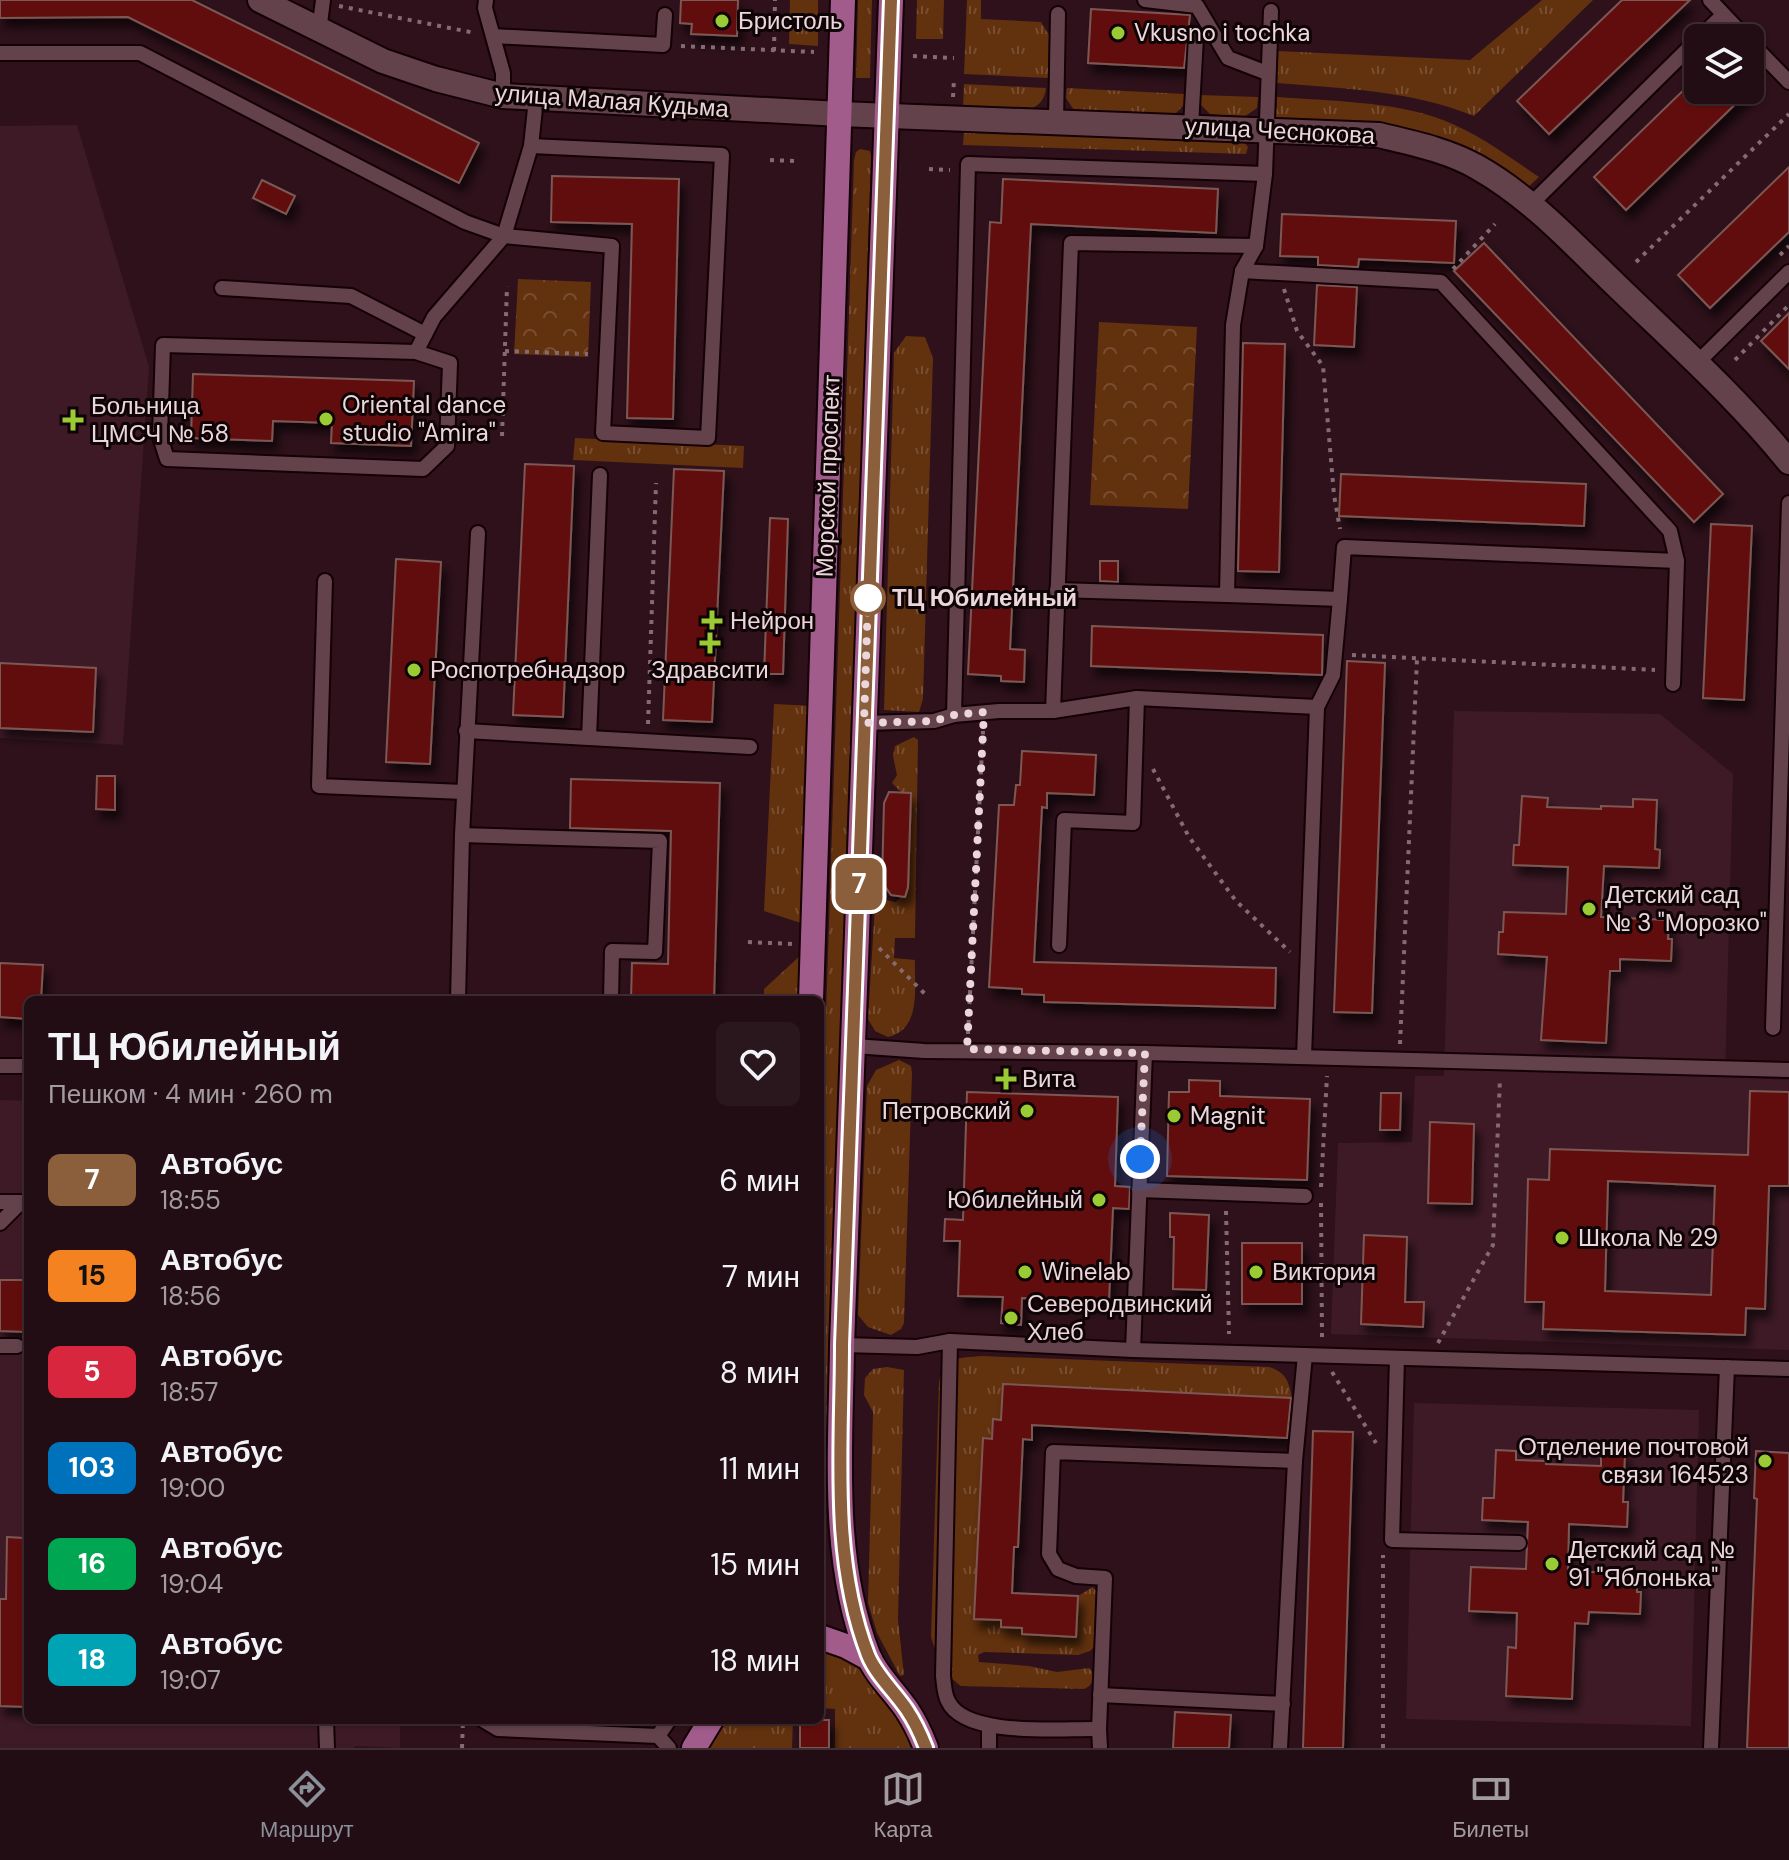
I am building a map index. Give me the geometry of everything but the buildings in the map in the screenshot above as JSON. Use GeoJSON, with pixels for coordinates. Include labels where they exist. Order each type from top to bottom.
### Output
{"type":"FeatureCollection","features":[{"type":"Feature","properties":{"kind":"main road","name":"Морской проспект"},"geometry":{"type":"LineString","coordinates":[[811,996],[843,0]]}},
{"type":"Feature","properties":{"kind":"main road","name":"Морской проспект"},"geometry":{"type":"LineString","coordinates":[[891,0],[842,1345],[830,1515],[848,1573],[859,1629],[870,1659],[907,1710],[926,1748]]}},
{"type":"Feature","properties":{"kind":"main road","name":"Морской проспект"},"geometry":{"type":"LineString","coordinates":[[824,1638],[870,1659]]}},
{"type":"Feature","properties":{"kind":"main road"},"geometry":{"type":"LineString","coordinates":[[694,1748],[709,1724]]}},
{"type":"Feature","properties":{"kind":"street","name":"улица Малая Кудьма"},"geometry":{"type":"LineString","coordinates":[[260,0],[383,61],[436,79],[503,96],[887,116]]}},
{"type":"Feature","properties":{"kind":"street","name":"улица Чеснокова"},"geometry":{"type":"LineString","coordinates":[[887,116],[1265,128],[1379,135],[1435,149],[1475,166],[1531,204],[1697,363],[1789,462]]}},
{"type":"Feature","properties":{"kind":"lane"},"geometry":{"type":"LineString","coordinates":[[486,0],[503,73],[503,96]]}},
{"type":"Feature","properties":{"kind":"lane"},"geometry":{"type":"LineString","coordinates":[[1145,0],[1197,6],[1228,58],[1267,73]]}},
{"type":"Feature","properties":{"kind":"lane"},"geometry":{"type":"LineString","coordinates":[[1710,0],[1732,24]]}},
{"type":"Feature","properties":{"kind":"lane"},"geometry":{"type":"LineString","coordinates":[[319,31],[323,1]]}},
{"type":"Feature","properties":{"kind":"lane"},"geometry":{"type":"LineString","coordinates":[[1227,595],[1233,325],[1242,271],[1256,246],[1265,174],[1271,11]]}},
{"type":"Feature","properties":{"kind":"lane"},"geometry":{"type":"LineString","coordinates":[[1056,121],[1058,14]]}},
{"type":"Feature","properties":{"kind":"lane"},"geometry":{"type":"LineString","coordinates":[[493,36],[663,45],[665,15]]}},
{"type":"Feature","properties":{"kind":"lane"},"geometry":{"type":"LineString","coordinates":[[1714,24],[1723,15]]}},
{"type":"Feature","properties":{"kind":"lane"},"geometry":{"type":"LineString","coordinates":[[1191,126],[1196,37]]}},
{"type":"Feature","properties":{"kind":"lane"},"geometry":{"type":"LineString","coordinates":[[0,53],[140,53],[465,222],[504,236],[612,246],[603,433],[708,438],[722,155],[531,146]]}},
{"type":"Feature","properties":{"kind":"lane"},"geometry":{"type":"LineString","coordinates":[[1531,204],[1684,54]]}},
{"type":"Feature","properties":{"kind":"lane"},"geometry":{"type":"LineString","coordinates":[[1764,56],[1789,82]]}},
{"type":"Feature","properties":{"kind":"lane"},"geometry":{"type":"LineString","coordinates":[[416,352],[434,317],[504,236],[531,146],[536,99]]}},
{"type":"Feature","properties":{"kind":"lane"},"geometry":{"type":"LineString","coordinates":[[954,715],[968,164],[1265,174]]}},
{"type":"Feature","properties":{"kind":"lane"},"geometry":{"type":"LineString","coordinates":[[1053,711],[1071,243],[1256,246]]}},
{"type":"Feature","properties":{"kind":"lane"},"geometry":{"type":"LineString","coordinates":[[1242,271],[1441,282],[1670,531],[1677,561],[1673,678]]}},
{"type":"Feature","properties":{"kind":"lane"},"geometry":{"type":"LineString","coordinates":[[1697,363],[1789,272]]}},
{"type":"Feature","properties":{"kind":"lane"},"geometry":{"type":"LineString","coordinates":[[222,288],[351,296],[425,334]]}},
{"type":"Feature","properties":{"kind":"lane"},"geometry":{"type":"LineString","coordinates":[[163,345],[416,352],[450,363],[447,446],[423,469],[167,459],[160,437],[163,345]]}},
{"type":"Feature","properties":{"kind":"lane"},"geometry":{"type":"LineString","coordinates":[[589,738],[600,475]]}},
{"type":"Feature","properties":{"kind":"lane"},"geometry":{"type":"LineString","coordinates":[[1773,1028],[1789,503]]}},
{"type":"Feature","properties":{"kind":"lane"},"geometry":{"type":"LineString","coordinates":[[458,996],[466,731],[478,533]]}},
{"type":"Feature","properties":{"kind":"lane"},"geometry":{"type":"LineString","coordinates":[[1304,1057],[1317,707],[1333,675],[1344,547],[1677,561]]}},
{"type":"Feature","properties":{"kind":"lane"},"geometry":{"type":"LineString","coordinates":[[325,581],[319,786],[464,792]]}},
{"type":"Feature","properties":{"kind":"lane"},"geometry":{"type":"LineString","coordinates":[[1057,590],[1340,599]]}},
{"type":"Feature","properties":{"kind":"lane"},"geometry":{"type":"LineString","coordinates":[[864,723],[934,721],[984,712],[1053,711],[1137,698],[1317,707]]}},
{"type":"Feature","properties":{"kind":"lane"},"geometry":{"type":"LineString","coordinates":[[1059,945],[1064,820],[1133,823],[1137,698]]}},
{"type":"Feature","properties":{"kind":"lane"},"geometry":{"type":"LineString","coordinates":[[466,731],[750,747]]}},
{"type":"Feature","properties":{"kind":"lane"},"geometry":{"type":"LineString","coordinates":[[462,835],[660,841],[655,952],[612,951],[611,996]]}},
{"type":"Feature","properties":{"kind":"lane"},"geometry":{"type":"LineString","coordinates":[[854,1046],[924,1051],[967,1049],[1789,1070]]}},
{"type":"Feature","properties":{"kind":"lane"},"geometry":{"type":"LineString","coordinates":[[1133,1350],[1145,1053]]}},
{"type":"Feature","properties":{"kind":"lane"},"geometry":{"type":"LineString","coordinates":[[0,1066],[24,1066]]}},
{"type":"Feature","properties":{"kind":"lane"},"geometry":{"type":"LineString","coordinates":[[1139,1190],[1305,1196]]}},
{"type":"Feature","properties":{"kind":"lane"},"geometry":{"type":"LineString","coordinates":[[0,1202],[24,1202]]}},
{"type":"Feature","properties":{"kind":"lane"},"geometry":{"type":"LineString","coordinates":[[0,1223],[24,1202]]}},
{"type":"Feature","properties":{"kind":"lane"},"geometry":{"type":"LineString","coordinates":[[842,1345],[917,1347],[950,1341],[1133,1350],[1789,1369]]}},
{"type":"Feature","properties":{"kind":"lane"},"geometry":{"type":"LineString","coordinates":[[950,1341],[943,1676],[948,1702],[964,1719],[989,1727],[1099,1729]]}},
{"type":"Feature","properties":{"kind":"lane"},"geometry":{"type":"LineString","coordinates":[[0,1346],[17,1346]]}},
{"type":"Feature","properties":{"kind":"lane"},"geometry":{"type":"LineString","coordinates":[[1280,1748],[1295,1461],[1305,1355]]}},
{"type":"Feature","properties":{"kind":"lane"},"geometry":{"type":"LineString","coordinates":[[1397,1358],[1392,1540],[1519,1543]]}},
{"type":"Feature","properties":{"kind":"lane"},"geometry":{"type":"LineString","coordinates":[[1711,1748],[1727,1367]]}},
{"type":"Feature","properties":{"kind":"lane"},"geometry":{"type":"LineString","coordinates":[[1100,1748],[1105,1578],[1076,1576],[1058,1569],[1049,1554],[1053,1452],[1295,1461]]}},
{"type":"Feature","properties":{"kind":"lane"},"geometry":{"type":"LineString","coordinates":[[1100,1695],[1283,1704]]}},
{"type":"Feature","properties":{"kind":"lane"},"geometry":{"type":"LineString","coordinates":[[326,1724],[327,1748]]}},
{"type":"Feature","properties":{"kind":"lane"},"geometry":{"type":"LineString","coordinates":[[490,1724],[498,1729],[658,1736],[669,1748]]}},
{"type":"Feature","properties":{"kind":"lane"},"geometry":{"type":"LineString","coordinates":[[658,1736],[666,1724]]}},
{"type":"Feature","properties":{"kind":"lane"},"geometry":{"type":"LineString","coordinates":[[989,1727],[989,1748]]}},
{"type":"Feature","properties":{"kind":"path"},"geometry":{"type":"LineString","coordinates":[[774,51],[775,0]]}},
{"type":"Feature","properties":{"kind":"path"},"geometry":{"type":"LineString","coordinates":[[323,1],[493,36]]}},
{"type":"Feature","properties":{"kind":"path"},"geometry":{"type":"LineString","coordinates":[[663,45],[814,52]]}},
{"type":"Feature","properties":{"kind":"path"},"geometry":{"type":"LineString","coordinates":[[913,56],[954,58]]}},
{"type":"Feature","properties":{"kind":"path"},"geometry":{"type":"LineString","coordinates":[[1636,262],[1789,114]]}},
{"type":"Feature","properties":{"kind":"path"},"geometry":{"type":"LineString","coordinates":[[770,160],[796,161]]}},
{"type":"Feature","properties":{"kind":"path"},"geometry":{"type":"LineString","coordinates":[[929,169],[950,170]]}},
{"type":"Feature","properties":{"kind":"path"},"geometry":{"type":"LineString","coordinates":[[1441,282],[1495,224]]}},
{"type":"Feature","properties":{"kind":"path"},"geometry":{"type":"LineString","coordinates":[[1279,273],[1297,331],[1323,366],[1334,495],[1344,547]]}},
{"type":"Feature","properties":{"kind":"path"},"geometry":{"type":"LineString","coordinates":[[502,436],[507,286]]}},
{"type":"Feature","properties":{"kind":"path"},"geometry":{"type":"LineString","coordinates":[[1735,360],[1789,305]]}},
{"type":"Feature","properties":{"kind":"path"},"geometry":{"type":"LineString","coordinates":[[505,351],[607,355]]}},
{"type":"Feature","properties":{"kind":"path"},"geometry":{"type":"LineString","coordinates":[[648,727],[656,483]]}},
{"type":"Feature","properties":{"kind":"path"},"geometry":{"type":"LineString","coordinates":[[1336,654],[1673,678]]}},
{"type":"Feature","properties":{"kind":"path"},"geometry":{"type":"LineString","coordinates":[[1399,1059],[1417,659]]}},
{"type":"Feature","properties":{"kind":"path"},"geometry":{"type":"LineString","coordinates":[[967,1049],[984,712]]}},
{"type":"Feature","properties":{"kind":"path"},"geometry":{"type":"LineString","coordinates":[[1136,737],[1198,850],[1236,901],[1307,968]]}},
{"type":"Feature","properties":{"kind":"path"},"geometry":{"type":"LineString","coordinates":[[748,942],[795,944]]}},
{"type":"Feature","properties":{"kind":"path"},"geometry":{"type":"LineString","coordinates":[[879,948],[927,996]]}},
{"type":"Feature","properties":{"kind":"path"},"geometry":{"type":"LineString","coordinates":[[1429,1359],[1493,1245],[1500,1062]]}},
{"type":"Feature","properties":{"kind":"path"},"geometry":{"type":"LineString","coordinates":[[1322,1356],[1319,1241],[1327,1074]]}},
{"type":"Feature","properties":{"kind":"path"},"geometry":{"type":"LineString","coordinates":[[462,1748],[463,1724]]}},
{"type":"Feature","properties":{"kind":"shaded area","name":"Больница ЦМСЧ № 58"},"geometry":{"type":"Polygon","coordinates":[[[77,125],[149,367],[123,745],[0,738],[0,126],[77,125]]]}},
{"type":"Feature","properties":{"kind":"shaded area"},"geometry":{"type":"Polygon","coordinates":[[[1454,711],[1660,714],[1733,774],[1725,1077],[1789,1080],[1789,1350],[1331,1334],[1338,1143],[1412,1142],[1415,1076],[1444,1076],[1454,711]]]}},
{"type":"Feature","properties":{"kind":"shaded area"},"geometry":{"type":"Polygon","coordinates":[[[0,1100],[24,1101],[24,1724],[400,1724],[400,1748],[0,1748],[0,1100]]]}},
{"type":"Feature","properties":{"kind":"shaded area","name":"Детский сад № 91 \"Яблонька\""},"geometry":{"type":"Polygon","coordinates":[[[1414,1403],[1699,1410],[1691,1726],[1406,1719],[1414,1403]]]}},
{"type":"Feature","properties":{"kind":"green space"},"geometry":{"type":"Polygon","coordinates":[[[790,0],[818,0],[818,46],[789,44],[790,0]]]}},
{"type":"Feature","properties":{"kind":"green space"},"geometry":{"type":"Polygon","coordinates":[[[858,0],[872,0],[870,78],[856,78],[858,0]]]}},
{"type":"Feature","properties":{"kind":"green space"},"geometry":{"type":"Polygon","coordinates":[[[917,0],[944,0],[943,39],[916,39],[917,0]]]}},
{"type":"Feature","properties":{"kind":"green space"},"geometry":{"type":"Polygon","coordinates":[[[967,0],[981,0],[981,19],[1041,22],[1049,35],[1048,78],[964,74],[967,0]]]}},
{"type":"Feature","properties":{"kind":"green space"},"geometry":{"type":"Polygon","coordinates":[[[1542,0],[1593,0],[1474,116],[1401,96],[1277,83],[1278,51],[1470,60],[1542,0]]]}},
{"type":"Feature","properties":{"kind":"green space"},"geometry":{"type":"Polygon","coordinates":[[[964,84],[1046,88],[1040,103],[1024,111],[963,109],[964,84]]]}},
{"type":"Feature","properties":{"kind":"green space"},"geometry":{"type":"Polygon","coordinates":[[[1067,88],[1185,94],[1186,103],[1175,114],[1074,110],[1066,98],[1067,88]]]}},
{"type":"Feature","properties":{"kind":"green space"},"geometry":{"type":"Polygon","coordinates":[[[1200,95],[1258,97],[1257,108],[1244,117],[1210,114],[1200,104],[1200,95]]]}},
{"type":"Feature","properties":{"kind":"green space"},"geometry":{"type":"Polygon","coordinates":[[[1277,97],[1361,103],[1424,114],[1468,131],[1539,177],[1525,190],[1380,124],[1276,117],[1277,97]]]}},
{"type":"Feature","properties":{"kind":"green space"},"geometry":{"type":"Polygon","coordinates":[[[964,131],[1232,140],[1243,141],[1248,147],[1246,154],[963,145],[964,131]]]}},
{"type":"Feature","properties":{"kind":"green space"},"geometry":{"type":"Polygon","coordinates":[[[860,149],[870,151],[871,156],[828,1492],[824,1501],[824,1076],[856,152],[860,149]]]}},
{"type":"Feature","properties":{"kind":"green space"},"geometry":{"type":"Polygon","coordinates":[[[518,279],[591,282],[588,357],[514,354],[518,279]]]}},
{"type":"Feature","properties":{"kind":"green space"},"geometry":{"type":"Polygon","coordinates":[[[1099,322],[1197,327],[1188,509],[1090,505],[1099,322]]]}},
{"type":"Feature","properties":{"kind":"green space"},"geometry":{"type":"Polygon","coordinates":[[[906,336],[925,337],[933,358],[923,699],[919,712],[884,710],[894,353],[906,336]]]}},
{"type":"Feature","properties":{"kind":"green space"},"geometry":{"type":"Polygon","coordinates":[[[575,438],[744,446],[743,468],[573,460],[575,438]]]}},
{"type":"Feature","properties":{"kind":"green space"},"geometry":{"type":"Polygon","coordinates":[[[774,704],[814,706],[804,924],[764,911],[774,704]]]}},
{"type":"Feature","properties":{"kind":"green space"},"geometry":{"type":"Polygon","coordinates":[[[914,737],[918,740],[915,938],[895,938],[894,958],[915,960],[915,995],[906,1026],[888,1037],[875,1031],[868,1019],[875,905],[882,899],[895,902],[906,894],[908,887],[911,796],[892,783],[897,775],[893,756],[895,746],[914,737]]]}},
{"type":"Feature","properties":{"kind":"green space"},"geometry":{"type":"Polygon","coordinates":[[[802,954],[800,996],[764,996],[764,989],[802,954]]]}},
{"type":"Feature","properties":{"kind":"green space"},"geometry":{"type":"Polygon","coordinates":[[[899,1060],[911,1066],[912,1073],[904,1323],[891,1335],[868,1327],[858,1315],[867,1086],[876,1070],[899,1060]]]}},
{"type":"Feature","properties":{"kind":"green space"},"geometry":{"type":"Polygon","coordinates":[[[982,1356],[1269,1367],[1283,1375],[1290,1387],[1292,1398],[1003,1384],[1001,1420],[993,1419],[992,1439],[983,1439],[974,1618],[1076,1637],[1078,1596],[1093,1587],[1100,1596],[1099,1642],[1090,1651],[1078,1655],[984,1652],[978,1655],[979,1662],[1057,1672],[1089,1668],[1093,1673],[1092,1681],[1084,1689],[961,1686],[949,1676],[931,1637],[939,1382],[949,1363],[960,1358],[982,1356]]]}},
{"type":"Feature","properties":{"kind":"green space"},"geometry":{"type":"Polygon","coordinates":[[[887,1367],[904,1370],[898,1620],[904,1675],[900,1676],[877,1633],[868,1603],[873,1412],[864,1395],[865,1378],[873,1369],[887,1367]]]}},
{"type":"Feature","properties":{"kind":"green space"},"geometry":{"type":"Polygon","coordinates":[[[824,1654],[854,1663],[867,1674],[890,1702],[918,1748],[835,1748],[835,1709],[824,1708],[824,1654]]]}},
{"type":"Feature","properties":{"kind":"green space"},"geometry":{"type":"Polygon","coordinates":[[[723,1724],[793,1724],[792,1748],[708,1748],[723,1724]]]}},
{"type":"Feature","properties":{"kind":"bus line","name":"7"},"geometry":{"type":"LineString","coordinates":[[891,0],[842,1345],[841,1511],[848,1573],[859,1629],[870,1659],[907,1710],[926,1748]]}},
{"type":"Feature","properties":{"kind":"place","name":"Бристоль"},"geometry":{"type":"Point","coordinates":[722,21]}},
{"type":"Feature","properties":{"kind":"place","name":"Vkusno i tochka"},"geometry":{"type":"Point","coordinates":[1118,33]}},
{"type":"Feature","properties":{"kind":"place","name":"Oriental dance studio \"Amira\""},"geometry":{"type":"Point","coordinates":[326,419]}},
{"type":"Feature","properties":{"kind":"place","name":"Больница ЦМСЧ № 58"},"geometry":{"type":"Point","coordinates":[73,420]}},
{"type":"Feature","properties":{"kind":"place","name":"ТЦ Юбилейный"},"geometry":{"type":"Point","coordinates":[868,598]}},
{"type":"Feature","properties":{"kind":"place","name":"Нейрон"},"geometry":{"type":"Point","coordinates":[712,621]}},
{"type":"Feature","properties":{"kind":"place","name":"Здравсити"},"geometry":{"type":"Point","coordinates":[710,643]}},
{"type":"Feature","properties":{"kind":"place","name":"Роспотребнадзор"},"geometry":{"type":"Point","coordinates":[414,670]}},
{"type":"Feature","properties":{"kind":"place","name":"Детский сад № 3 \"Морозко\""},"geometry":{"type":"Point","coordinates":[1589,909]}},
{"type":"Feature","properties":{"kind":"place","name":"Вита"},"geometry":{"type":"Point","coordinates":[1006,1079]}},
{"type":"Feature","properties":{"kind":"place","name":"Петровский"},"geometry":{"type":"Point","coordinates":[1027,1111]}},
{"type":"Feature","properties":{"kind":"place","name":"Magnit"},"geometry":{"type":"Point","coordinates":[1174,1116]}},
{"type":"Feature","properties":{"kind":"place","name":"Юбилейный"},"geometry":{"type":"Point","coordinates":[1099,1200]}},
{"type":"Feature","properties":{"kind":"place","name":"Школа № 29"},"geometry":{"type":"Point","coordinates":[1562,1238]}},
{"type":"Feature","properties":{"kind":"place","name":"Winelab"},"geometry":{"type":"Point","coordinates":[1025,1272]}},
{"type":"Feature","properties":{"kind":"place","name":"Виктория"},"geometry":{"type":"Point","coordinates":[1256,1272]}},
{"type":"Feature","properties":{"kind":"place","name":"Северодвинский Хлеб"},"geometry":{"type":"Point","coordinates":[1011,1318]}},
{"type":"Feature","properties":{"kind":"place","name":"Отделение почтовой связи 164523"},"geometry":{"type":"Point","coordinates":[1765,1461]}},
{"type":"Feature","properties":{"kind":"place","name":"Детский сад № 91 \"Яблонька\""},"geometry":{"type":"Point","coordinates":[1552,1564]}},
{"type":"Feature","properties":{"kind":"route"},"geometry":{"type":"LineString","coordinates":[[868,598],[864,723],[934,721],[984,712],[967,1049],[1145,1053],[1140,1159]]}}]}
